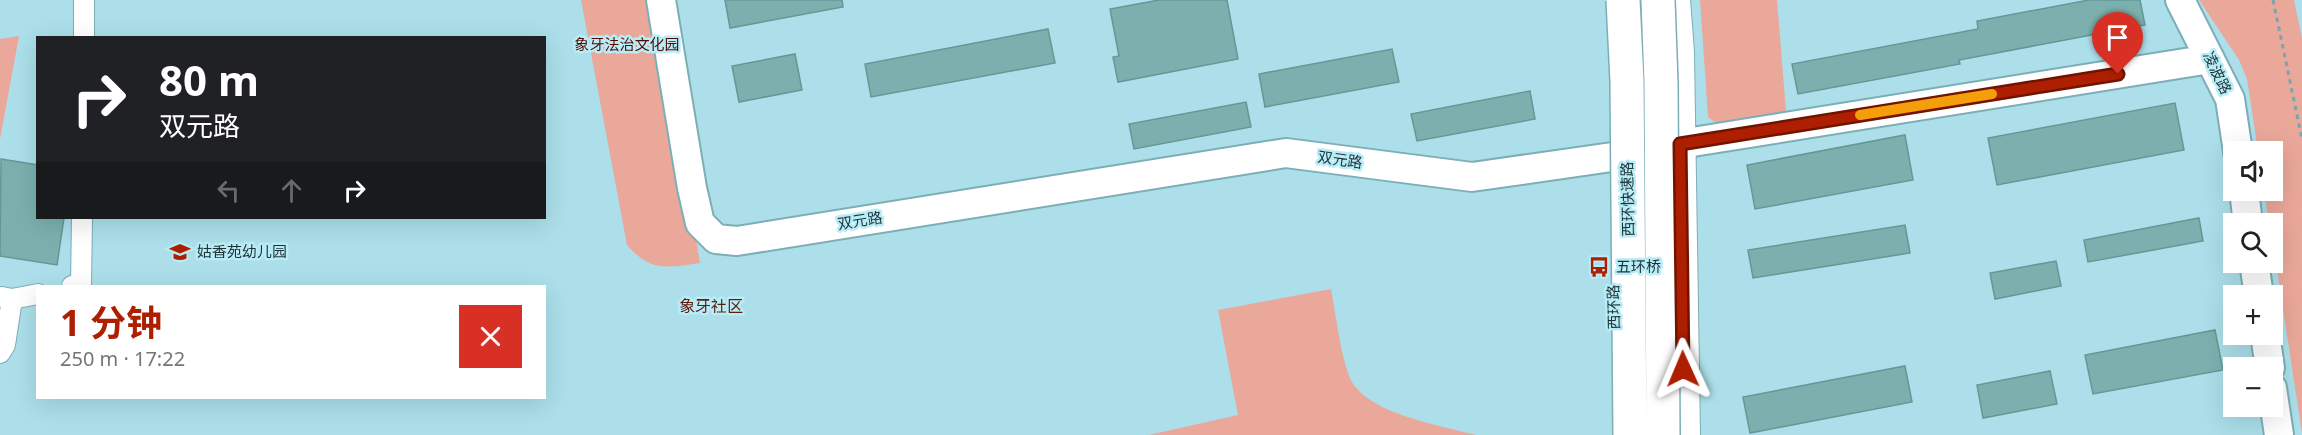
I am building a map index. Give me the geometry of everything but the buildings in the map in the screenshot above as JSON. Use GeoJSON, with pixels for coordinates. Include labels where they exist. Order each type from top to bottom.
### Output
{"type":"FeatureCollection","features":[{"type":"Feature","properties":{"kind":"highway","name":"西环快速路"},"geometry":{"type":"LineString","coordinates":[[1623,0],[1627,81],[1630,435]]}},
{"type":"Feature","properties":{"kind":"highway"},"geometry":{"type":"LineString","coordinates":[[1658,0],[1661,82],[1664,435]]}},
{"type":"Feature","properties":{"kind":"main road","name":"西环路"},"geometry":{"type":"LineString","coordinates":[[1606,0],[1610,51],[1616,435]]}},
{"type":"Feature","properties":{"kind":"main road"},"geometry":{"type":"LineString","coordinates":[[1674,0],[1678,52],[1684,435]]}},
{"type":"Feature","properties":{"kind":"street"},"geometry":{"type":"LineString","coordinates":[[84,0],[84,36]]}},
{"type":"Feature","properties":{"kind":"street","name":"双元路"},"geometry":{"type":"LineString","coordinates":[[661,0],[692,188],[700,223],[716,239],[736,241],[1286,153],[1472,177],[1612,157],[1680,144],[2210,59]]}},
{"type":"Feature","properties":{"kind":"street","name":"凌波路"},"geometry":{"type":"LineString","coordinates":[[2180,0],[2230,99],[2236,141]]}},
{"type":"Feature","properties":{"kind":"street"},"geometry":{"type":"LineString","coordinates":[[77,285],[82,219]]}},
{"type":"Feature","properties":{"kind":"street"},"geometry":{"type":"LineString","coordinates":[[0,353],[5,345],[6,298],[36,294]]}},
{"type":"Feature","properties":{"kind":"street"},"geometry":{"type":"LineString","coordinates":[[2276,417],[2279,435]]}},
{"type":"Feature","properties":{"kind":"path"},"geometry":{"type":"LineString","coordinates":[[2273,0],[2302,139]]}},
{"type":"Feature","properties":{"kind":"green space","name":"象牙法治文化园"},"geometry":{"type":"Polygon","coordinates":[[[581,0],[657,0],[700,263],[660,266],[644,260],[627,245],[581,0]]]}},
{"type":"Feature","properties":{"kind":"green space"},"geometry":{"type":"Polygon","coordinates":[[[1700,0],[1777,0],[1786,111],[1719,125],[1708,117],[1700,0]]]}},
{"type":"Feature","properties":{"kind":"green space"},"geometry":{"type":"Polygon","coordinates":[[[2199,0],[2294,0],[2302,38],[2302,433],[2283,309],[2283,285],[2279,285],[2278,273],[2283,273],[2283,213],[2267,213],[2266,201],[2283,201],[2283,141],[2256,141],[2247,79],[2239,60],[2199,0]]]}},
{"type":"Feature","properties":{"kind":"green space"},"geometry":{"type":"Polygon","coordinates":[[[19,36],[0,139],[0,39],[19,36]]]}},
{"type":"Feature","properties":{"kind":"green space"},"geometry":{"type":"Polygon","coordinates":[[[1331,289],[1346,366],[1357,389],[1386,409],[1424,422],[1476,435],[1149,435],[1238,415],[1218,310],[1331,289]]]}},
{"type":"Feature","properties":{"kind":"slow traffic"},"geometry":{"type":"LineString","coordinates":[[1860,115],[1992,94]]}},
{"type":"Feature","properties":{"kind":"place","name":"姑香苑幼儿园"},"geometry":{"type":"Point","coordinates":[180,252]}},
{"type":"Feature","properties":{"kind":"place","name":"五环桥"},"geometry":{"type":"Point","coordinates":[1599,267]}},
{"type":"Feature","properties":{"kind":"district","name":"象牙社区"},"geometry":{"type":"Point","coordinates":[711,306]}},
{"type":"Feature","properties":{"kind":"route"},"geometry":{"type":"LineString","coordinates":[[1683,369],[1680,144],[2118,74]]}}]}
